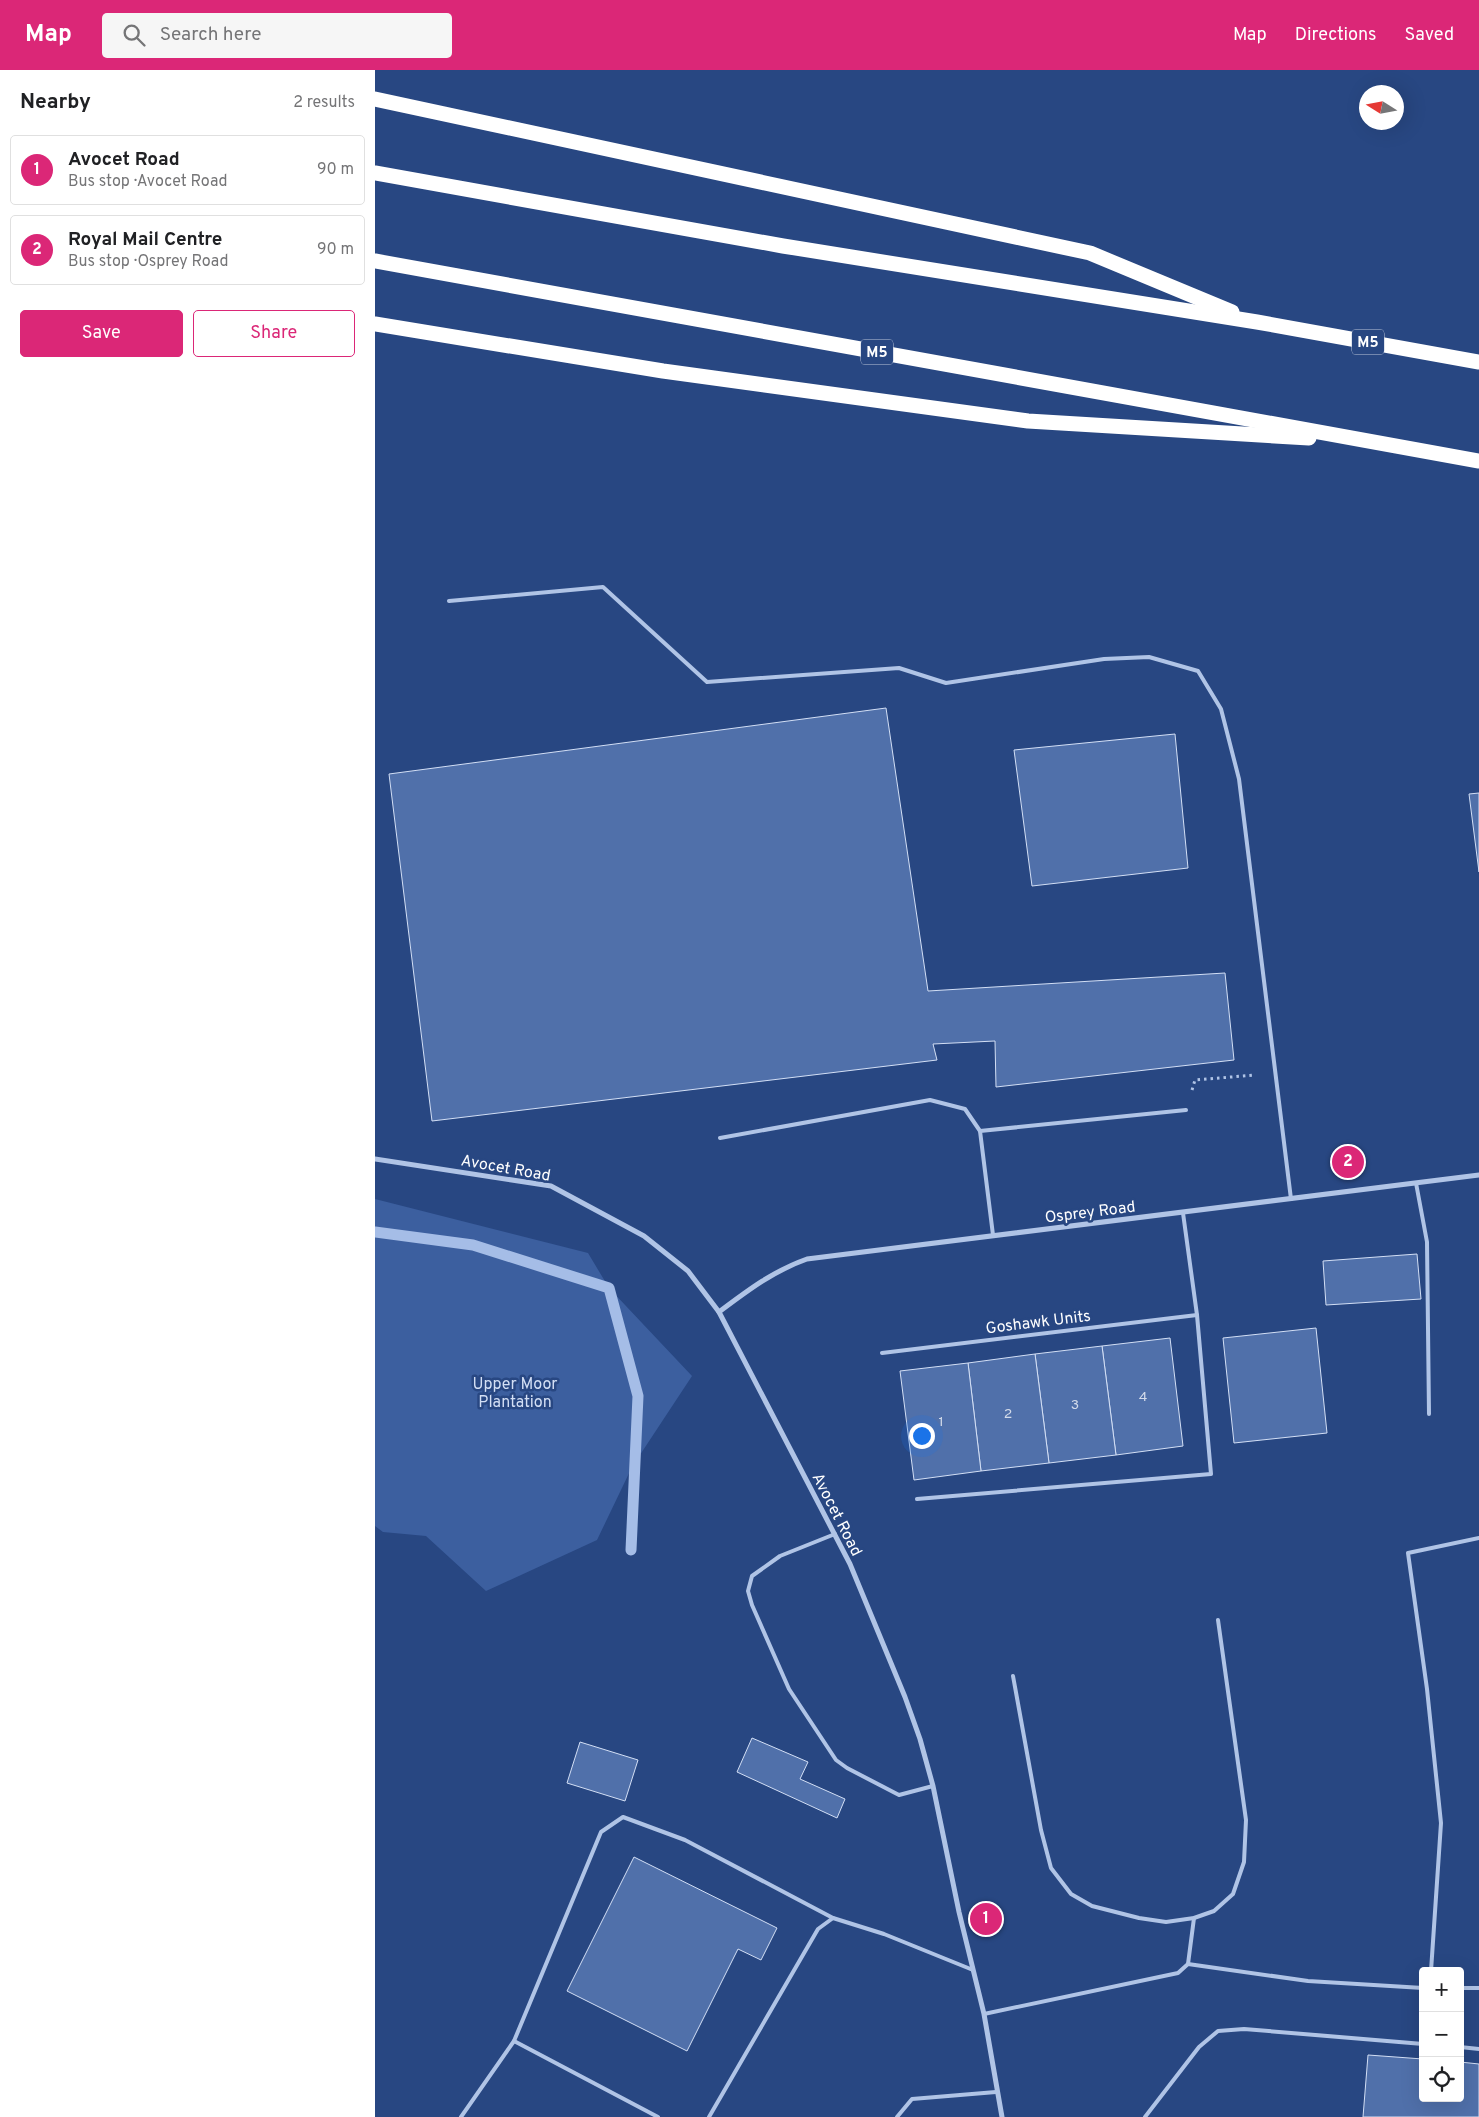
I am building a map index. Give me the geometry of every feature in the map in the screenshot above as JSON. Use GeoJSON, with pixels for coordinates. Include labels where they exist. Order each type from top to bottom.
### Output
{"type":"FeatureCollection","features":[{"type":"Feature","properties":{"kind":"highway","name":"M5"},"geometry":{"type":"LineString","coordinates":[[375,99],[1090,253],[1257,322]]}},
{"type":"Feature","properties":{"kind":"highway","name":"M5"},"geometry":{"type":"LineString","coordinates":[[375,173],[783,246],[1257,322],[1479,362]]}},
{"type":"Feature","properties":{"kind":"highway","name":"M5"},"geometry":{"type":"LineString","coordinates":[[375,261],[1479,461]]}},
{"type":"Feature","properties":{"kind":"highway","name":"M5"},"geometry":{"type":"LineString","coordinates":[[375,324],[663,371],[1028,421],[1378,442]]}},
{"type":"Feature","properties":{"kind":"street","name":"Avocet Road"},"geometry":{"type":"LineString","coordinates":[[375,1159],[551,1186],[644,1236],[688,1271],[719,1312],[850,1564],[905,1697],[920,1739],[933,1786],[984,2014],[1001,2117]]}},
{"type":"Feature","properties":{"kind":"street","name":"Osprey Road"},"geometry":{"type":"LineString","coordinates":[[719,1312],[758,1283],[783,1268],[807,1259],[1479,1175]]}},
{"type":"Feature","properties":{"kind":"lane"},"geometry":{"type":"LineString","coordinates":[[449,601],[603,587],[707,682],[899,668],[946,683],[1103,659],[1149,657],[1198,671],[1221,709],[1239,779],[1291,1199]]}},
{"type":"Feature","properties":{"kind":"lane"},"geometry":{"type":"LineString","coordinates":[[720,1138],[930,1100],[965,1109],[980,1131],[993,1235]]}},
{"type":"Feature","properties":{"kind":"lane"},"geometry":{"type":"LineString","coordinates":[[980,1131],[1186,1110]]}},
{"type":"Feature","properties":{"kind":"lane"},"geometry":{"type":"LineString","coordinates":[[1416,1183],[1427,1242],[1429,1414]]}},
{"type":"Feature","properties":{"kind":"lane"},"geometry":{"type":"LineString","coordinates":[[917,1499],[1211,1474],[1197,1315],[1183,1213]]}},
{"type":"Feature","properties":{"kind":"lane","name":"Goshawk Units"},"geometry":{"type":"LineString","coordinates":[[882,1352],[1197,1315]]}},
{"type":"Feature","properties":{"kind":"lane"},"geometry":{"type":"LineString","coordinates":[[835,1534],[780,1556],[752,1576],[748,1591],[752,1605],[789,1689],[836,1760],[847,1768],[899,1795],[933,1786]]}},
{"type":"Feature","properties":{"kind":"lane"},"geometry":{"type":"LineString","coordinates":[[1431,1967],[1441,1823],[1427,1689],[1408,1553],[1479,1538]]}},
{"type":"Feature","properties":{"kind":"lane"},"geometry":{"type":"LineString","coordinates":[[1013,1676],[1041,1830],[1051,1868],[1071,1894],[1092,1906],[1139,1918],[1166,1922],[1195,1918],[1215,1911],[1233,1894],[1244,1862],[1246,1820],[1218,1620]]}},
{"type":"Feature","properties":{"kind":"lane"},"geometry":{"type":"LineString","coordinates":[[461,2117],[514,2040],[601,1832],[623,1817],[685,1840],[833,1918],[884,1934],[973,1970]]}},
{"type":"Feature","properties":{"kind":"lane"},"geometry":{"type":"LineString","coordinates":[[709,2117],[818,1929],[833,1918]]}},
{"type":"Feature","properties":{"kind":"lane"},"geometry":{"type":"LineString","coordinates":[[984,2014],[1178,1972],[1188,1964],[1195,1918]]}},
{"type":"Feature","properties":{"kind":"lane"},"geometry":{"type":"LineString","coordinates":[[1188,1964],[1309,1981],[1419,1988]]}},
{"type":"Feature","properties":{"kind":"lane"},"geometry":{"type":"LineString","coordinates":[[1464,1988],[1479,1988]]}},
{"type":"Feature","properties":{"kind":"lane"},"geometry":{"type":"LineString","coordinates":[[1145,2117],[1199,2047],[1219,2031],[1245,2029],[1419,2044]]}},
{"type":"Feature","properties":{"kind":"lane"},"geometry":{"type":"LineString","coordinates":[[514,2040],[658,2117]]}},
{"type":"Feature","properties":{"kind":"lane"},"geometry":{"type":"LineString","coordinates":[[1464,2048],[1479,2049]]}},
{"type":"Feature","properties":{"kind":"lane"},"geometry":{"type":"LineString","coordinates":[[897,2117],[912,2098],[997,2092]]}},
{"type":"Feature","properties":{"kind":"path"},"geometry":{"type":"LineString","coordinates":[[1186,1110],[1195,1080],[1275,1074]]}},
{"type":"Feature","properties":{"kind":"green space","name":"Upper Moor Plantation"},"geometry":{"type":"Polygon","coordinates":[[[375,1199],[588,1253],[609,1288],[692,1376],[632,1467],[597,1540],[486,1591],[426,1536],[383,1532],[375,1526],[375,1199]]]}},
{"type":"Feature","properties":{"kind":"building"},"geometry":{"type":"Polygon","coordinates":[[[886,708],[928,991],[1225,973],[1234,1060],[996,1087],[995,1041],[933,1044],[937,1060],[432,1121],[389,774],[886,708]]]}},
{"type":"Feature","properties":{"kind":"building"},"geometry":{"type":"Polygon","coordinates":[[[1175,734],[1188,868],[1032,886],[1014,750],[1175,734]]]}},
{"type":"Feature","properties":{"kind":"building"},"geometry":{"type":"Polygon","coordinates":[[[1479,793],[1479,872],[1469,794],[1479,793]]]}},
{"type":"Feature","properties":{"kind":"building"},"geometry":{"type":"Polygon","coordinates":[[[1417,1254],[1421,1299],[1326,1305],[1323,1261],[1417,1254]]]}},
{"type":"Feature","properties":{"kind":"building"},"geometry":{"type":"Polygon","coordinates":[[[1316,1328],[1327,1433],[1234,1443],[1223,1338],[1316,1328]]]}},
{"type":"Feature","properties":{"kind":"building"},"geometry":{"type":"Polygon","coordinates":[[[1170,1338],[1183,1446],[1116,1455],[1102,1346],[1170,1338]]]}},
{"type":"Feature","properties":{"kind":"building"},"geometry":{"type":"Polygon","coordinates":[[[1102,1346],[1116,1455],[1049,1463],[1035,1354],[1102,1346]]]}},
{"type":"Feature","properties":{"kind":"building"},"geometry":{"type":"Polygon","coordinates":[[[1035,1354],[1049,1463],[981,1471],[968,1363],[1035,1354]]]}},
{"type":"Feature","properties":{"kind":"building"},"geometry":{"type":"Polygon","coordinates":[[[968,1363],[981,1471],[914,1480],[900,1371],[968,1363]]]}},
{"type":"Feature","properties":{"kind":"building"},"geometry":{"type":"Polygon","coordinates":[[[752,1738],[808,1762],[800,1779],[845,1799],[837,1818],[737,1772],[752,1738]]]}},
{"type":"Feature","properties":{"kind":"building"},"geometry":{"type":"Polygon","coordinates":[[[580,1742],[638,1760],[625,1801],[567,1783],[580,1742]]]}},
{"type":"Feature","properties":{"kind":"building"},"geometry":{"type":"Polygon","coordinates":[[[634,1857],[777,1928],[761,1960],[738,1949],[687,2051],[567,1991],[634,1857]]]}},
{"type":"Feature","properties":{"kind":"building"},"geometry":{"type":"Polygon","coordinates":[[[1368,2055],[1419,2059],[1419,2102],[1464,2102],[1464,2062],[1479,2064],[1479,2117],[1363,2117],[1368,2055]]]}},
{"type":"Feature","properties":{"kind":"waterway"},"geometry":{"type":"LineString","coordinates":[[375,1232],[473,1245],[609,1288],[638,1396],[631,1550]]}},
{"type":"Feature","properties":{"kind":"place","name":"Royal Mail Centre"},"geometry":{"type":"Point","coordinates":[1348,1162]}},
{"type":"Feature","properties":{"kind":"place","name":"Avocet Road"},"geometry":{"type":"Point","coordinates":[986,1919]}}]}
